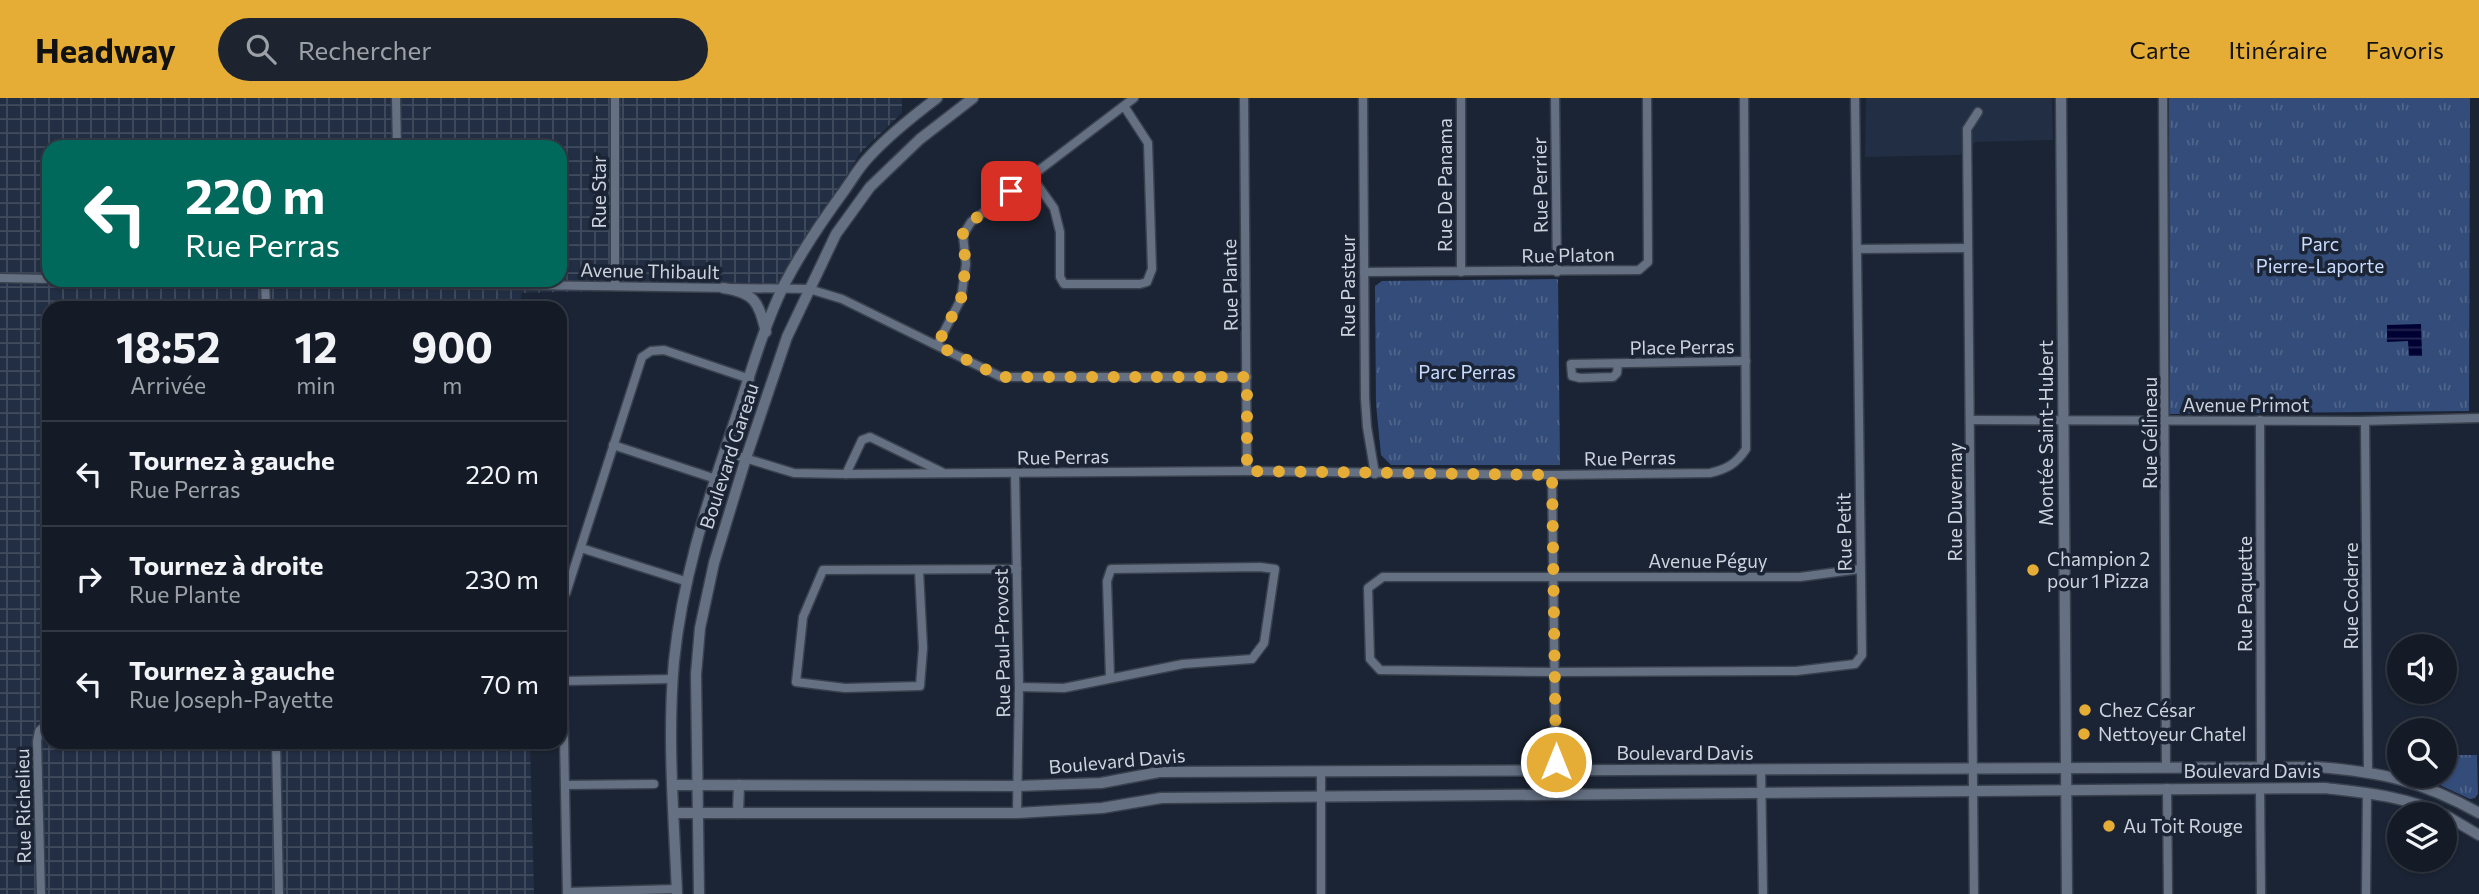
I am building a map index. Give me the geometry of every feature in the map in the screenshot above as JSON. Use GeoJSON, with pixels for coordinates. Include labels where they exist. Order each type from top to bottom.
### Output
{"type":"FeatureCollection","features":[{"type":"Feature","properties":{"kind":"street"},"geometry":{"type":"LineString","coordinates":[[396,98],[397,140]]}},
{"type":"Feature","properties":{"kind":"street","name":"Rue Star"},"geometry":{"type":"LineString","coordinates":[[615,98],[615,286]]}},
{"type":"Feature","properties":{"kind":"street","name":"Boulevard Gareau"},"geometry":{"type":"LineString","coordinates":[[676,892],[670,718],[673,679],[680,615],[700,528],[716,479],[783,287],[826,216],[868,158],[907,121],[937,98]]}},
{"type":"Feature","properties":{"kind":"street","name":"Boulevard Gareau"},"geometry":{"type":"LineString","coordinates":[[699,894],[696,674],[700,628],[714,563],[787,337],[836,234],[870,187],[920,139],[973,98]]}},
{"type":"Feature","properties":{"kind":"street"},"geometry":{"type":"LineString","coordinates":[[937,345],[961,299],[966,264],[962,235],[971,222],[1134,98]]}},
{"type":"Feature","properties":{"kind":"street","name":"Rue Plante"},"geometry":{"type":"LineString","coordinates":[[1244,98],[1247,471]]}},
{"type":"Feature","properties":{"kind":"street","name":"Rue Pasteur"},"geometry":{"type":"LineString","coordinates":[[1363,98],[1365,398],[1375,474]]}},
{"type":"Feature","properties":{"kind":"street","name":"Rue De Panama"},"geometry":{"type":"LineString","coordinates":[[1461,98],[1461,272]]}},
{"type":"Feature","properties":{"kind":"street","name":"Rue Perrier"},"geometry":{"type":"LineString","coordinates":[[1555,98],[1557,272]]}},
{"type":"Feature","properties":{"kind":"street","name":"Rue Platon"},"geometry":{"type":"LineString","coordinates":[[1364,272],[1639,270],[1648,262],[1647,98]]}},
{"type":"Feature","properties":{"kind":"street","name":"Rue Perras"},"geometry":{"type":"LineString","coordinates":[[725,452],[794,473],[846,474],[1247,471],[1552,475],[1710,473],[1726,469],[1738,461],[1746,449],[1744,98]]}},
{"type":"Feature","properties":{"kind":"street","name":"Rue Petit"},"geometry":{"type":"LineString","coordinates":[[1556,672],[1796,671],[1855,664],[1862,655],[1855,98]]}},
{"type":"Feature","properties":{"kind":"street","name":"Montée Saint-Hubert"},"geometry":{"type":"LineString","coordinates":[[2062,98],[2067,894]]}},
{"type":"Feature","properties":{"kind":"street","name":"Rue Gélineau"},"geometry":{"type":"LineString","coordinates":[[2163,98],[2166,768]]}},
{"type":"Feature","properties":{"kind":"street"},"geometry":{"type":"LineString","coordinates":[[1031,176],[1054,208],[1060,232],[1060,277],[1064,284],[1147,282],[1152,269],[1148,142],[1124,106]]}},
{"type":"Feature","properties":{"kind":"street","name":"Rue Duvernay"},"geometry":{"type":"LineString","coordinates":[[1973,894],[1967,130],[1978,112]]}},
{"type":"Feature","properties":{"kind":"street"},"geometry":{"type":"LineString","coordinates":[[1857,249],[1967,248]]}},
{"type":"Feature","properties":{"kind":"street"},"geometry":{"type":"LineString","coordinates":[[0,278],[42,279]]}},
{"type":"Feature","properties":{"kind":"street","name":"Avenue Thibault"},"geometry":{"type":"LineString","coordinates":[[567,285],[809,289],[842,299],[1001,377],[1247,377]]}},
{"type":"Feature","properties":{"kind":"street"},"geometry":{"type":"LineString","coordinates":[[723,288],[743,291],[750,296],[760,309],[766,332]]}},
{"type":"Feature","properties":{"kind":"street"},"geometry":{"type":"LineString","coordinates":[[567,590],[642,357],[651,351],[664,350],[750,379]]}},
{"type":"Feature","properties":{"kind":"street","name":"Place Perras"},"geometry":{"type":"LineString","coordinates":[[1618,364],[1617,373],[1613,377],[1580,379],[1572,376],[1572,364],[1746,361]]}},
{"type":"Feature","properties":{"kind":"street","name":"Avenue Primot"},"geometry":{"type":"LineString","coordinates":[[1970,420],[2365,421],[2479,418]]}},
{"type":"Feature","properties":{"kind":"street","name":"Rue Paquette"},"geometry":{"type":"LineString","coordinates":[[2260,420],[2260,768]]}},
{"type":"Feature","properties":{"kind":"street","name":"Rue Coderre"},"geometry":{"type":"LineString","coordinates":[[2365,421],[2368,771]]}},
{"type":"Feature","properties":{"kind":"street","name":"Rue Perras"},"geometry":{"type":"LineString","coordinates":[[846,474],[862,440],[870,437],[944,473]]}},
{"type":"Feature","properties":{"kind":"street"},"geometry":{"type":"LineString","coordinates":[[613,445],[716,479]]}},
{"type":"Feature","properties":{"kind":"street","name":"Rue Paul-Provost"},"geometry":{"type":"LineString","coordinates":[[1015,474],[1019,687],[1017,813]]}},
{"type":"Feature","properties":{"kind":"street"},"geometry":{"type":"LineString","coordinates":[[1552,475],[1556,793]]}},
{"type":"Feature","properties":{"kind":"street"},"geometry":{"type":"LineString","coordinates":[[581,548],[688,582]]}},
{"type":"Feature","properties":{"kind":"street"},"geometry":{"type":"LineString","coordinates":[[919,570],[923,648],[920,686],[845,688],[796,682],[803,617],[823,569],[1017,569]]}},
{"type":"Feature","properties":{"kind":"street"},"geometry":{"type":"LineString","coordinates":[[1019,687],[1064,688],[1183,664],[1252,659],[1264,643],[1275,569],[1111,569],[1107,581],[1110,677]]}},
{"type":"Feature","properties":{"kind":"street","name":"Avenue Péguy"},"geometry":{"type":"LineString","coordinates":[[1556,672],[1380,670],[1370,659],[1368,588],[1383,577],[1800,577],[1860,569]]}},
{"type":"Feature","properties":{"kind":"street"},"geometry":{"type":"LineString","coordinates":[[567,681],[673,679]]}},
{"type":"Feature","properties":{"kind":"street","name":"Rue Richelieu"},"geometry":{"type":"LineString","coordinates":[[41,894],[37,741],[42,728]]}},
{"type":"Feature","properties":{"kind":"street"},"geometry":{"type":"LineString","coordinates":[[276,749],[279,894]]}},
{"type":"Feature","properties":{"kind":"street"},"geometry":{"type":"LineString","coordinates":[[564,749],[567,893],[676,892]]}},
{"type":"Feature","properties":{"kind":"street","name":"Boulevard Davis"},"geometry":{"type":"LineString","coordinates":[[673,785],[1017,786],[1101,783],[1159,772],[2317,767],[2368,771],[2406,780],[2479,813]]}},
{"type":"Feature","properties":{"kind":"street"},"geometry":{"type":"LineString","coordinates":[[2143,768],[2143,788]]}},
{"type":"Feature","properties":{"kind":"street"},"geometry":{"type":"LineString","coordinates":[[1761,770],[1763,894]]}},
{"type":"Feature","properties":{"kind":"street"},"geometry":{"type":"LineString","coordinates":[[1321,772],[1321,894]]}},
{"type":"Feature","properties":{"kind":"street"},"geometry":{"type":"LineString","coordinates":[[565,785],[653,784]]}},
{"type":"Feature","properties":{"kind":"street"},"geometry":{"type":"LineString","coordinates":[[738,813],[739,785]]}},
{"type":"Feature","properties":{"kind":"street","name":"Boulevard Davis"},"geometry":{"type":"LineString","coordinates":[[674,813],[1017,813],[1102,808],[1161,798],[2143,788],[2325,788],[2396,797],[2413,802]]}},
{"type":"Feature","properties":{"kind":"street"},"geometry":{"type":"LineString","coordinates":[[2168,788],[2168,894]]}},
{"type":"Feature","properties":{"kind":"street"},"geometry":{"type":"LineString","coordinates":[[2260,789],[2261,894]]}},
{"type":"Feature","properties":{"kind":"street"},"geometry":{"type":"LineString","coordinates":[[2366,894],[2367,793]]}},
{"type":"Feature","properties":{"kind":"street","name":"Boulevard Davis"},"geometry":{"type":"LineString","coordinates":[[2457,822],[2479,835]]}},
{"type":"Feature","properties":{"kind":"shaded area"},"geometry":{"type":"Polygon","coordinates":[[[0,98],[902,98],[902,113],[860,153],[781,287],[521,293],[521,301],[42,301],[42,749],[530,749],[534,894],[0,894],[0,98]]]}},
{"type":"Feature","properties":{"kind":"shaded area"},"geometry":{"type":"Polygon","coordinates":[[[1866,98],[2052,98],[2053,140],[1976,142],[1959,155],[1865,157],[1866,98]]]}},
{"type":"Feature","properties":{"kind":"shaded area"},"geometry":{"type":"Polygon","coordinates":[[[2421,324],[2422,356],[2409,356],[2408,341],[2387,342],[2387,325],[2421,324]]]}},
{"type":"Feature","properties":{"kind":"green space","name":"Parc Pierre-Laporte"},"geometry":{"type":"Polygon","coordinates":[[[2169,98],[2470,98],[2469,411],[2170,414],[2169,98]]]}},
{"type":"Feature","properties":{"kind":"green space","name":"Parc Perras"},"geometry":{"type":"Polygon","coordinates":[[[1558,279],[1560,465],[1391,465],[1381,455],[1376,404],[1375,286],[1382,281],[1558,279]]]}},
{"type":"Feature","properties":{"kind":"green space"},"geometry":{"type":"Polygon","coordinates":[[[2457,755],[2477,755],[2478,794],[2470,799],[2446,788],[2457,788],[2457,755]]]}},
{"type":"Feature","properties":{"kind":"place","name":"Champion 2 pour 1 Pizza"},"geometry":{"type":"Point","coordinates":[2033,570]}},
{"type":"Feature","properties":{"kind":"place","name":"Chez César"},"geometry":{"type":"Point","coordinates":[2085,710]}},
{"type":"Feature","properties":{"kind":"place","name":"Nettoyeur Chatel"},"geometry":{"type":"Point","coordinates":[2084,734]}},
{"type":"Feature","properties":{"kind":"place","name":"Au Toit Rouge"},"geometry":{"type":"Point","coordinates":[2109,826]}},
{"type":"Feature","properties":{"kind":"route"},"geometry":{"type":"LineString","coordinates":[[1011,191],[971,222],[962,235],[966,264],[961,299],[937,345],[1001,377],[1247,377],[1247,471],[1552,475],[1556,762]]}}]}
